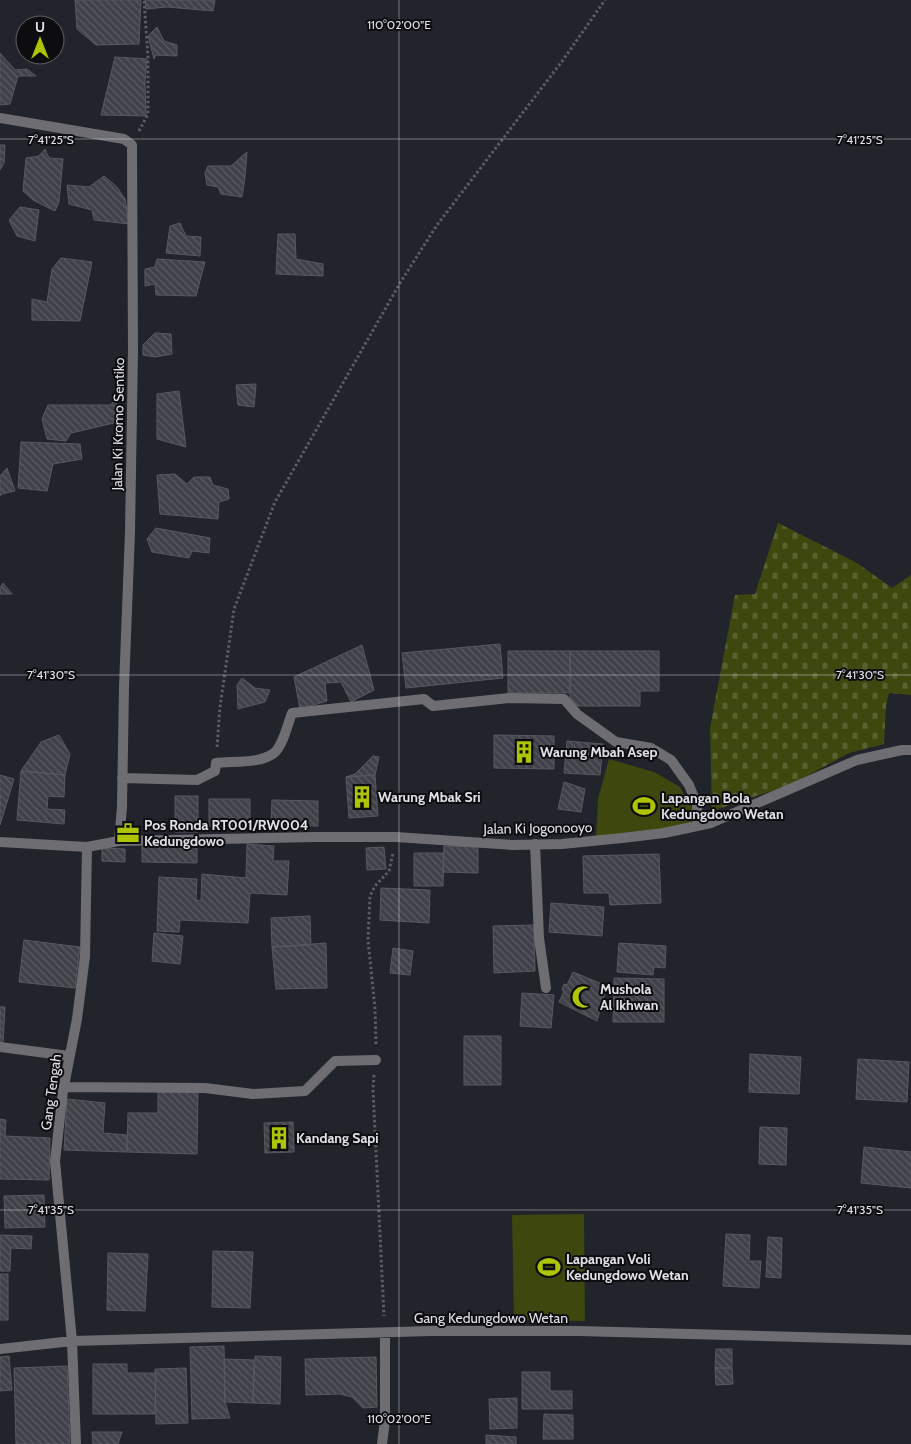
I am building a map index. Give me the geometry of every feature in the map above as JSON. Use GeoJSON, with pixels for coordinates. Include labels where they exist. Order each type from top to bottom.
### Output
{"type":"FeatureCollection","features":[{"type":"Feature","properties":{"kind":"street"},"geometry":{"type":"LineString","coordinates":[[0,118],[124,139],[132,145]]}},
{"type":"Feature","properties":{"kind":"street","name":"Jalan Ki Kromo Sentiko"},"geometry":{"type":"LineString","coordinates":[[119,840],[130,532],[133,350],[132,145]]}},
{"type":"Feature","properties":{"kind":"street"},"geometry":{"type":"LineString","coordinates":[[122,778],[196,780],[215,771],[216,763],[259,759],[275,752],[282,740],[292,713],[424,699],[433,706],[510,698],[564,700],[578,714],[616,742],[650,748],[671,760],[689,785],[697,806],[698,826]]}},
{"type":"Feature","properties":{"kind":"street","name":"Jalan Ki Jogonooyo"},"geometry":{"type":"LineString","coordinates":[[0,842],[87,847],[119,840],[315,837],[396,838],[513,845],[562,844],[622,838],[664,833],[698,826],[720,819],[857,760],[902,750],[911,750]]}},
{"type":"Feature","properties":{"kind":"street"},"geometry":{"type":"LineString","coordinates":[[535,844],[539,938],[546,988]]}},
{"type":"Feature","properties":{"kind":"street","name":"Gang Tengah"},"geometry":{"type":"LineString","coordinates":[[76,1444],[72,1342],[56,1161],[64,1087],[77,1018],[85,956],[87,847]]}},
{"type":"Feature","properties":{"kind":"street"},"geometry":{"type":"LineString","coordinates":[[0,1047],[69,1056]]}},
{"type":"Feature","properties":{"kind":"street"},"geometry":{"type":"LineString","coordinates":[[64,1087],[205,1088],[253,1094],[304,1091],[335,1060],[376,1060]]}},
{"type":"Feature","properties":{"kind":"street","name":"Gang Kedungdowo Wetan"},"geometry":{"type":"LineString","coordinates":[[0,1349],[72,1342],[432,1331],[579,1331],[911,1340]]}},
{"type":"Feature","properties":{"kind":"street"},"geometry":{"type":"LineString","coordinates":[[382,1444],[385,1333]]}},
{"type":"Feature","properties":{"kind":"path"},"geometry":{"type":"LineString","coordinates":[[132,145],[148,114],[148,57],[144,0]]}},
{"type":"Feature","properties":{"kind":"path"},"geometry":{"type":"LineString","coordinates":[[216,763],[220,707],[234,609],[275,502],[400,283],[437,226],[563,60],[605,0]]}},
{"type":"Feature","properties":{"kind":"path"},"geometry":{"type":"LineString","coordinates":[[385,1333],[373,1089],[376,1060],[375,1009],[368,940],[370,896],[375,886],[389,871],[396,838]]}},
{"type":"Feature","properties":{"kind":"green space"},"geometry":{"type":"Polygon","coordinates":[[[778,523],[857,563],[892,588],[911,575],[911,695],[889,693],[886,706],[884,744],[849,753],[792,784],[712,811],[710,728],[735,595],[755,594],[778,523]]]}},
{"type":"Feature","properties":{"kind":"green space","name":"Lapangan Bola Kedungdowo Wetan"},"geometry":{"type":"Polygon","coordinates":[[[609,759],[654,772],[680,787],[695,813],[694,822],[674,827],[596,838],[598,799],[609,759]]]}},
{"type":"Feature","properties":{"kind":"green space","name":"Lapangan Voli Kedungdowo Wetan"},"geometry":{"type":"Polygon","coordinates":[[[584,1214],[585,1321],[514,1320],[512,1215],[584,1214]]]}},
{"type":"Feature","properties":{"kind":"building"},"geometry":{"type":"Polygon","coordinates":[[[75,0],[141,0],[139,44],[96,45],[77,29],[75,0]]]}},
{"type":"Feature","properties":{"kind":"building"},"geometry":{"type":"Polygon","coordinates":[[[145,0],[215,0],[213,11],[167,7],[146,9],[145,0]]]}},
{"type":"Feature","properties":{"kind":"building"},"geometry":{"type":"Polygon","coordinates":[[[157,27],[164,41],[177,45],[177,56],[156,55],[154,59],[148,36],[157,27]]]}},
{"type":"Feature","properties":{"kind":"building"},"geometry":{"type":"Polygon","coordinates":[[[0,53],[15,70],[27,69],[36,76],[18,76],[10,104],[0,105],[0,53]]]}},
{"type":"Feature","properties":{"kind":"building"},"geometry":{"type":"Polygon","coordinates":[[[115,57],[147,59],[145,82],[146,116],[101,115],[115,57]]]}},
{"type":"Feature","properties":{"kind":"building"},"geometry":{"type":"Polygon","coordinates":[[[0,145],[5,145],[4,163],[0,170],[0,145]]]}},
{"type":"Feature","properties":{"kind":"building"},"geometry":{"type":"Polygon","coordinates":[[[45,149],[49,158],[63,159],[59,202],[55,211],[33,200],[23,191],[26,158],[39,156],[45,149]]]}},
{"type":"Feature","properties":{"kind":"building"},"geometry":{"type":"Polygon","coordinates":[[[247,152],[242,197],[221,194],[218,187],[207,185],[205,173],[208,166],[231,166],[247,152]]]}},
{"type":"Feature","properties":{"kind":"building"},"geometry":{"type":"Polygon","coordinates":[[[104,176],[117,187],[125,199],[129,224],[94,220],[92,210],[69,204],[67,185],[89,187],[104,176]]]}},
{"type":"Feature","properties":{"kind":"building"},"geometry":{"type":"Polygon","coordinates":[[[20,207],[39,210],[35,241],[17,236],[9,220],[20,207]]]}},
{"type":"Feature","properties":{"kind":"building"},"geometry":{"type":"Polygon","coordinates":[[[180,223],[186,236],[201,237],[200,256],[166,253],[170,226],[180,223]]]}},
{"type":"Feature","properties":{"kind":"building"},"geometry":{"type":"Polygon","coordinates":[[[278,234],[295,234],[296,259],[323,264],[323,276],[276,274],[278,234]]]}},
{"type":"Feature","properties":{"kind":"building"},"geometry":{"type":"Polygon","coordinates":[[[61,258],[92,262],[80,321],[32,320],[32,299],[47,302],[52,269],[61,258]]]}},
{"type":"Feature","properties":{"kind":"building"},"geometry":{"type":"Polygon","coordinates":[[[157,259],[205,262],[196,296],[156,295],[155,284],[145,286],[145,269],[155,267],[157,259]]]}},
{"type":"Feature","properties":{"kind":"building"},"geometry":{"type":"Polygon","coordinates":[[[155,333],[171,334],[172,354],[155,357],[143,355],[143,345],[155,333]]]}},
{"type":"Feature","properties":{"kind":"building"},"geometry":{"type":"Polygon","coordinates":[[[256,384],[254,407],[238,405],[236,385],[256,384]]]}},
{"type":"Feature","properties":{"kind":"building"},"geometry":{"type":"Polygon","coordinates":[[[179,391],[186,447],[157,439],[157,394],[179,391]]]}},
{"type":"Feature","properties":{"kind":"building"},"geometry":{"type":"Polygon","coordinates":[[[117,396],[114,423],[71,433],[66,441],[47,439],[42,419],[48,405],[111,405],[117,396]]]}},
{"type":"Feature","properties":{"kind":"building"},"geometry":{"type":"Polygon","coordinates":[[[21,442],[80,444],[82,459],[53,464],[47,491],[18,488],[21,442]]]}},
{"type":"Feature","properties":{"kind":"building"},"geometry":{"type":"Polygon","coordinates":[[[7,468],[15,491],[0,496],[0,476],[7,468]]]}},
{"type":"Feature","properties":{"kind":"building"},"geometry":{"type":"Polygon","coordinates":[[[175,474],[187,484],[194,477],[210,477],[213,485],[228,489],[229,499],[219,502],[218,519],[160,514],[157,475],[175,474]]]}},
{"type":"Feature","properties":{"kind":"building"},"geometry":{"type":"Polygon","coordinates":[[[156,528],[210,538],[209,553],[192,551],[189,558],[152,552],[147,539],[156,528]]]}},
{"type":"Feature","properties":{"kind":"building"},"geometry":{"type":"Polygon","coordinates":[[[3,583],[12,594],[0,594],[0,588],[3,583]]]}},
{"type":"Feature","properties":{"kind":"building"},"geometry":{"type":"Polygon","coordinates":[[[500,644],[503,678],[406,688],[402,653],[500,644]]]}},
{"type":"Feature","properties":{"kind":"building"},"geometry":{"type":"Polygon","coordinates":[[[362,645],[374,690],[351,702],[341,682],[325,683],[327,701],[300,709],[294,677],[362,645]]]}},
{"type":"Feature","properties":{"kind":"building"},"geometry":{"type":"Polygon","coordinates":[[[508,651],[570,651],[570,693],[508,693],[508,651]]]}},
{"type":"Feature","properties":{"kind":"building"},"geometry":{"type":"Polygon","coordinates":[[[570,651],[659,651],[659,691],[640,691],[640,706],[570,706],[570,651]]]}},
{"type":"Feature","properties":{"kind":"building"},"geometry":{"type":"Polygon","coordinates":[[[242,678],[255,688],[270,690],[265,702],[238,709],[237,685],[242,678]]]}},
{"type":"Feature","properties":{"kind":"building"},"geometry":{"type":"Polygon","coordinates":[[[59,735],[70,754],[65,775],[21,771],[41,742],[59,735]]]}},
{"type":"Feature","properties":{"kind":"building","name":"Warung Mbah Asep"},"geometry":{"type":"Polygon","coordinates":[[[494,735],[554,736],[554,769],[494,768],[494,735]]]}},
{"type":"Feature","properties":{"kind":"building"},"geometry":{"type":"Polygon","coordinates":[[[567,741],[603,744],[600,775],[564,773],[567,741]]]}},
{"type":"Feature","properties":{"kind":"building"},"geometry":{"type":"Polygon","coordinates":[[[373,756],[379,757],[375,775],[346,777],[355,774],[373,756]]]}},
{"type":"Feature","properties":{"kind":"building"},"geometry":{"type":"Polygon","coordinates":[[[21,771],[65,775],[64,797],[48,796],[47,809],[65,810],[64,824],[17,820],[21,771]]]}},
{"type":"Feature","properties":{"kind":"building"},"geometry":{"type":"Polygon","coordinates":[[[0,775],[14,779],[0,825],[0,775]]]}},
{"type":"Feature","properties":{"kind":"building","name":"Warung Mbak Sri"},"geometry":{"type":"Polygon","coordinates":[[[375,775],[378,816],[349,818],[346,777],[375,775]]]}},
{"type":"Feature","properties":{"kind":"building"},"geometry":{"type":"Polygon","coordinates":[[[564,782],[585,789],[581,812],[558,809],[564,782]]]}},
{"type":"Feature","properties":{"kind":"building"},"geometry":{"type":"Polygon","coordinates":[[[175,796],[198,796],[198,832],[175,832],[175,796]]]}},
{"type":"Feature","properties":{"kind":"building"},"geometry":{"type":"Polygon","coordinates":[[[209,799],[250,799],[250,826],[209,827],[209,799]]]}},
{"type":"Feature","properties":{"kind":"building"},"geometry":{"type":"Polygon","coordinates":[[[272,800],[318,801],[318,826],[271,825],[272,800]]]}},
{"type":"Feature","properties":{"kind":"building"},"geometry":{"type":"Polygon","coordinates":[[[247,844],[274,846],[273,861],[289,861],[287,895],[250,893],[248,923],[180,920],[179,932],[157,931],[159,877],[197,879],[196,900],[201,901],[202,874],[246,878],[247,844]]]}},
{"type":"Feature","properties":{"kind":"building"},"geometry":{"type":"Polygon","coordinates":[[[142,846],[197,846],[197,863],[142,862],[142,846]]]}},
{"type":"Feature","properties":{"kind":"building"},"geometry":{"type":"Polygon","coordinates":[[[444,846],[478,847],[478,873],[443,872],[444,846]]]}},
{"type":"Feature","properties":{"kind":"building"},"geometry":{"type":"Polygon","coordinates":[[[384,847],[386,869],[367,870],[366,848],[384,847]]]}},
{"type":"Feature","properties":{"kind":"building"},"geometry":{"type":"Polygon","coordinates":[[[102,848],[125,849],[125,862],[102,861],[102,848]]]}},
{"type":"Feature","properties":{"kind":"building"},"geometry":{"type":"Polygon","coordinates":[[[414,853],[444,853],[443,886],[414,886],[414,853]]]}},
{"type":"Feature","properties":{"kind":"building"},"geometry":{"type":"Polygon","coordinates":[[[659,854],[661,903],[610,905],[609,893],[584,893],[583,856],[659,854]]]}},
{"type":"Feature","properties":{"kind":"building"},"geometry":{"type":"Polygon","coordinates":[[[381,888],[430,890],[429,923],[380,920],[381,888]]]}},
{"type":"Feature","properties":{"kind":"building"},"geometry":{"type":"Polygon","coordinates":[[[551,903],[604,907],[602,936],[549,932],[551,903]]]}},
{"type":"Feature","properties":{"kind":"building"},"geometry":{"type":"Polygon","coordinates":[[[310,916],[311,945],[272,947],[271,918],[310,916]]]}},
{"type":"Feature","properties":{"kind":"building"},"geometry":{"type":"Polygon","coordinates":[[[534,925],[535,971],[494,973],[493,926],[534,925]]]}},
{"type":"Feature","properties":{"kind":"building"},"geometry":{"type":"Polygon","coordinates":[[[154,933],[183,936],[180,964],[152,961],[154,933]]]}},
{"type":"Feature","properties":{"kind":"building"},"geometry":{"type":"Polygon","coordinates":[[[24,940],[80,947],[75,988],[19,982],[24,940]]]}},
{"type":"Feature","properties":{"kind":"building"},"geometry":{"type":"Polygon","coordinates":[[[326,943],[327,988],[276,989],[272,947],[326,943]]]}},
{"type":"Feature","properties":{"kind":"building"},"geometry":{"type":"Polygon","coordinates":[[[619,943],[666,946],[665,968],[654,967],[653,975],[617,972],[619,943]]]}},
{"type":"Feature","properties":{"kind":"building"},"geometry":{"type":"Polygon","coordinates":[[[393,948],[413,951],[410,975],[390,973],[393,948]]]}},
{"type":"Feature","properties":{"kind":"building","name":"Mushola Al Ikhwan"},"geometry":{"type":"Polygon","coordinates":[[[573,972],[607,986],[597,1021],[559,1002],[564,991],[562,990],[564,984],[567,985],[573,972]]]}},
{"type":"Feature","properties":{"kind":"building"},"geometry":{"type":"Polygon","coordinates":[[[614,978],[664,979],[664,1022],[613,1022],[614,978]]]}},
{"type":"Feature","properties":{"kind":"building"},"geometry":{"type":"Polygon","coordinates":[[[522,993],[554,995],[551,1028],[520,1026],[522,993]]]}},
{"type":"Feature","properties":{"kind":"building"},"geometry":{"type":"Polygon","coordinates":[[[0,1007],[5,1007],[3,1043],[0,1043],[0,1007]]]}},
{"type":"Feature","properties":{"kind":"building"},"geometry":{"type":"Polygon","coordinates":[[[464,1036],[501,1036],[501,1085],[464,1085],[464,1036]]]}},
{"type":"Feature","properties":{"kind":"building"},"geometry":{"type":"Polygon","coordinates":[[[750,1054],[801,1057],[799,1094],[749,1092],[750,1054]]]}},
{"type":"Feature","properties":{"kind":"building"},"geometry":{"type":"Polygon","coordinates":[[[858,1059],[909,1062],[907,1102],[856,1099],[858,1059]]]}},
{"type":"Feature","properties":{"kind":"building"},"geometry":{"type":"Polygon","coordinates":[[[158,1090],[198,1091],[197,1154],[127,1152],[128,1113],[158,1113],[158,1090]]]}},
{"type":"Feature","properties":{"kind":"building"},"geometry":{"type":"Polygon","coordinates":[[[67,1099],[105,1103],[103,1133],[127,1135],[127,1152],[64,1150],[67,1099]]]}},
{"type":"Feature","properties":{"kind":"building"},"geometry":{"type":"Polygon","coordinates":[[[0,1119],[6,1120],[5,1136],[50,1138],[49,1180],[0,1179],[0,1119]]]}},
{"type":"Feature","properties":{"kind":"building","name":"Kandang Sapi"},"geometry":{"type":"Polygon","coordinates":[[[293,1122],[294,1152],[265,1153],[264,1123],[293,1122]]]}},
{"type":"Feature","properties":{"kind":"building"},"geometry":{"type":"Polygon","coordinates":[[[760,1127],[787,1128],[786,1165],[759,1164],[760,1127]]]}},
{"type":"Feature","properties":{"kind":"building"},"geometry":{"type":"Polygon","coordinates":[[[864,1147],[911,1152],[911,1188],[861,1183],[864,1147]]]}},
{"type":"Feature","properties":{"kind":"building"},"geometry":{"type":"Polygon","coordinates":[[[44,1195],[45,1227],[5,1228],[4,1196],[44,1195]]]}},
{"type":"Feature","properties":{"kind":"building"},"geometry":{"type":"Polygon","coordinates":[[[726,1234],[750,1235],[749,1261],[761,1261],[759,1288],[723,1286],[726,1234]]]}},
{"type":"Feature","properties":{"kind":"building"},"geometry":{"type":"Polygon","coordinates":[[[0,1235],[32,1236],[31,1249],[11,1248],[10,1271],[0,1271],[0,1235]]]}},
{"type":"Feature","properties":{"kind":"building"},"geometry":{"type":"Polygon","coordinates":[[[768,1237],[782,1238],[781,1278],[766,1277],[768,1237]]]}},
{"type":"Feature","properties":{"kind":"building"},"geometry":{"type":"Polygon","coordinates":[[[213,1251],[253,1252],[250,1308],[212,1307],[213,1251]]]}},
{"type":"Feature","properties":{"kind":"building"},"geometry":{"type":"Polygon","coordinates":[[[108,1253],[148,1254],[145,1311],[107,1310],[108,1253]]]}},
{"type":"Feature","properties":{"kind":"building"},"geometry":{"type":"Polygon","coordinates":[[[0,1274],[8,1274],[8,1320],[0,1320],[0,1274]]]}},
{"type":"Feature","properties":{"kind":"building"},"geometry":{"type":"Polygon","coordinates":[[[224,1346],[225,1402],[230,1418],[192,1419],[190,1347],[224,1346]]]}},
{"type":"Feature","properties":{"kind":"building"},"geometry":{"type":"Polygon","coordinates":[[[716,1349],[732,1349],[732,1368],[715,1368],[716,1349]]]}},
{"type":"Feature","properties":{"kind":"building"},"geometry":{"type":"Polygon","coordinates":[[[9,1356],[12,1390],[0,1391],[0,1357],[9,1356]]]}},
{"type":"Feature","properties":{"kind":"building"},"geometry":{"type":"Polygon","coordinates":[[[255,1356],[281,1357],[280,1404],[253,1403],[255,1356]]]}},
{"type":"Feature","properties":{"kind":"building"},"geometry":{"type":"Polygon","coordinates":[[[376,1357],[377,1407],[363,1408],[352,1397],[340,1394],[306,1395],[305,1359],[376,1357]]]}},
{"type":"Feature","properties":{"kind":"building"},"geometry":{"type":"Polygon","coordinates":[[[224,1359],[254,1360],[253,1403],[225,1402],[224,1359]]]}},
{"type":"Feature","properties":{"kind":"building"},"geometry":{"type":"Polygon","coordinates":[[[93,1364],[127,1364],[127,1373],[156,1373],[155,1414],[93,1414],[93,1364]]]}},
{"type":"Feature","properties":{"kind":"building"},"geometry":{"type":"Polygon","coordinates":[[[67,1366],[70,1444],[16,1444],[14,1368],[67,1366]]]}},
{"type":"Feature","properties":{"kind":"building"},"geometry":{"type":"Polygon","coordinates":[[[186,1368],[188,1423],[156,1424],[155,1369],[186,1368]]]}},
{"type":"Feature","properties":{"kind":"building"},"geometry":{"type":"Polygon","coordinates":[[[715,1368],[732,1368],[733,1384],[716,1385],[715,1368]]]}},
{"type":"Feature","properties":{"kind":"building"},"geometry":{"type":"Polygon","coordinates":[[[522,1372],[550,1372],[550,1391],[572,1391],[572,1409],[522,1409],[522,1372]]]}},
{"type":"Feature","properties":{"kind":"building"},"geometry":{"type":"Polygon","coordinates":[[[517,1398],[517,1428],[490,1429],[489,1399],[517,1398]]]}},
{"type":"Feature","properties":{"kind":"building"},"geometry":{"type":"Polygon","coordinates":[[[544,1414],[573,1415],[573,1439],[543,1439],[544,1414]]]}},
{"type":"Feature","properties":{"kind":"building"},"geometry":{"type":"Polygon","coordinates":[[[92,1432],[122,1432],[118,1444],[93,1444],[92,1432]]]}},
{"type":"Feature","properties":{"kind":"building"},"geometry":{"type":"Polygon","coordinates":[[[486,1435],[516,1437],[516,1444],[486,1444],[486,1435]]]}},
{"type":"Feature","properties":{"kind":"place","name":"Warung Mbah Asep"},"geometry":{"type":"Point","coordinates":[524,752]}},
{"type":"Feature","properties":{"kind":"place","name":"Warung Mbak Sri"},"geometry":{"type":"Point","coordinates":[362,797]}},
{"type":"Feature","properties":{"kind":"place","name":"Lapangan Bola Kedungdowo Wetan"},"geometry":{"type":"Point","coordinates":[644,806]}},
{"type":"Feature","properties":{"kind":"place","name":"Pos Ronda RT001/RW004 Kedungdowo"},"geometry":{"type":"Point","coordinates":[128,833]}},
{"type":"Feature","properties":{"kind":"place","name":"Mushola Al Ikhwan"},"geometry":{"type":"Point","coordinates":[583,997]}},
{"type":"Feature","properties":{"kind":"place","name":"Kandang Sapi"},"geometry":{"type":"Point","coordinates":[279,1138]}},
{"type":"Feature","properties":{"kind":"place","name":"Lapangan Voli Kedungdowo Wetan"},"geometry":{"type":"Point","coordinates":[549,1267]}}]}
